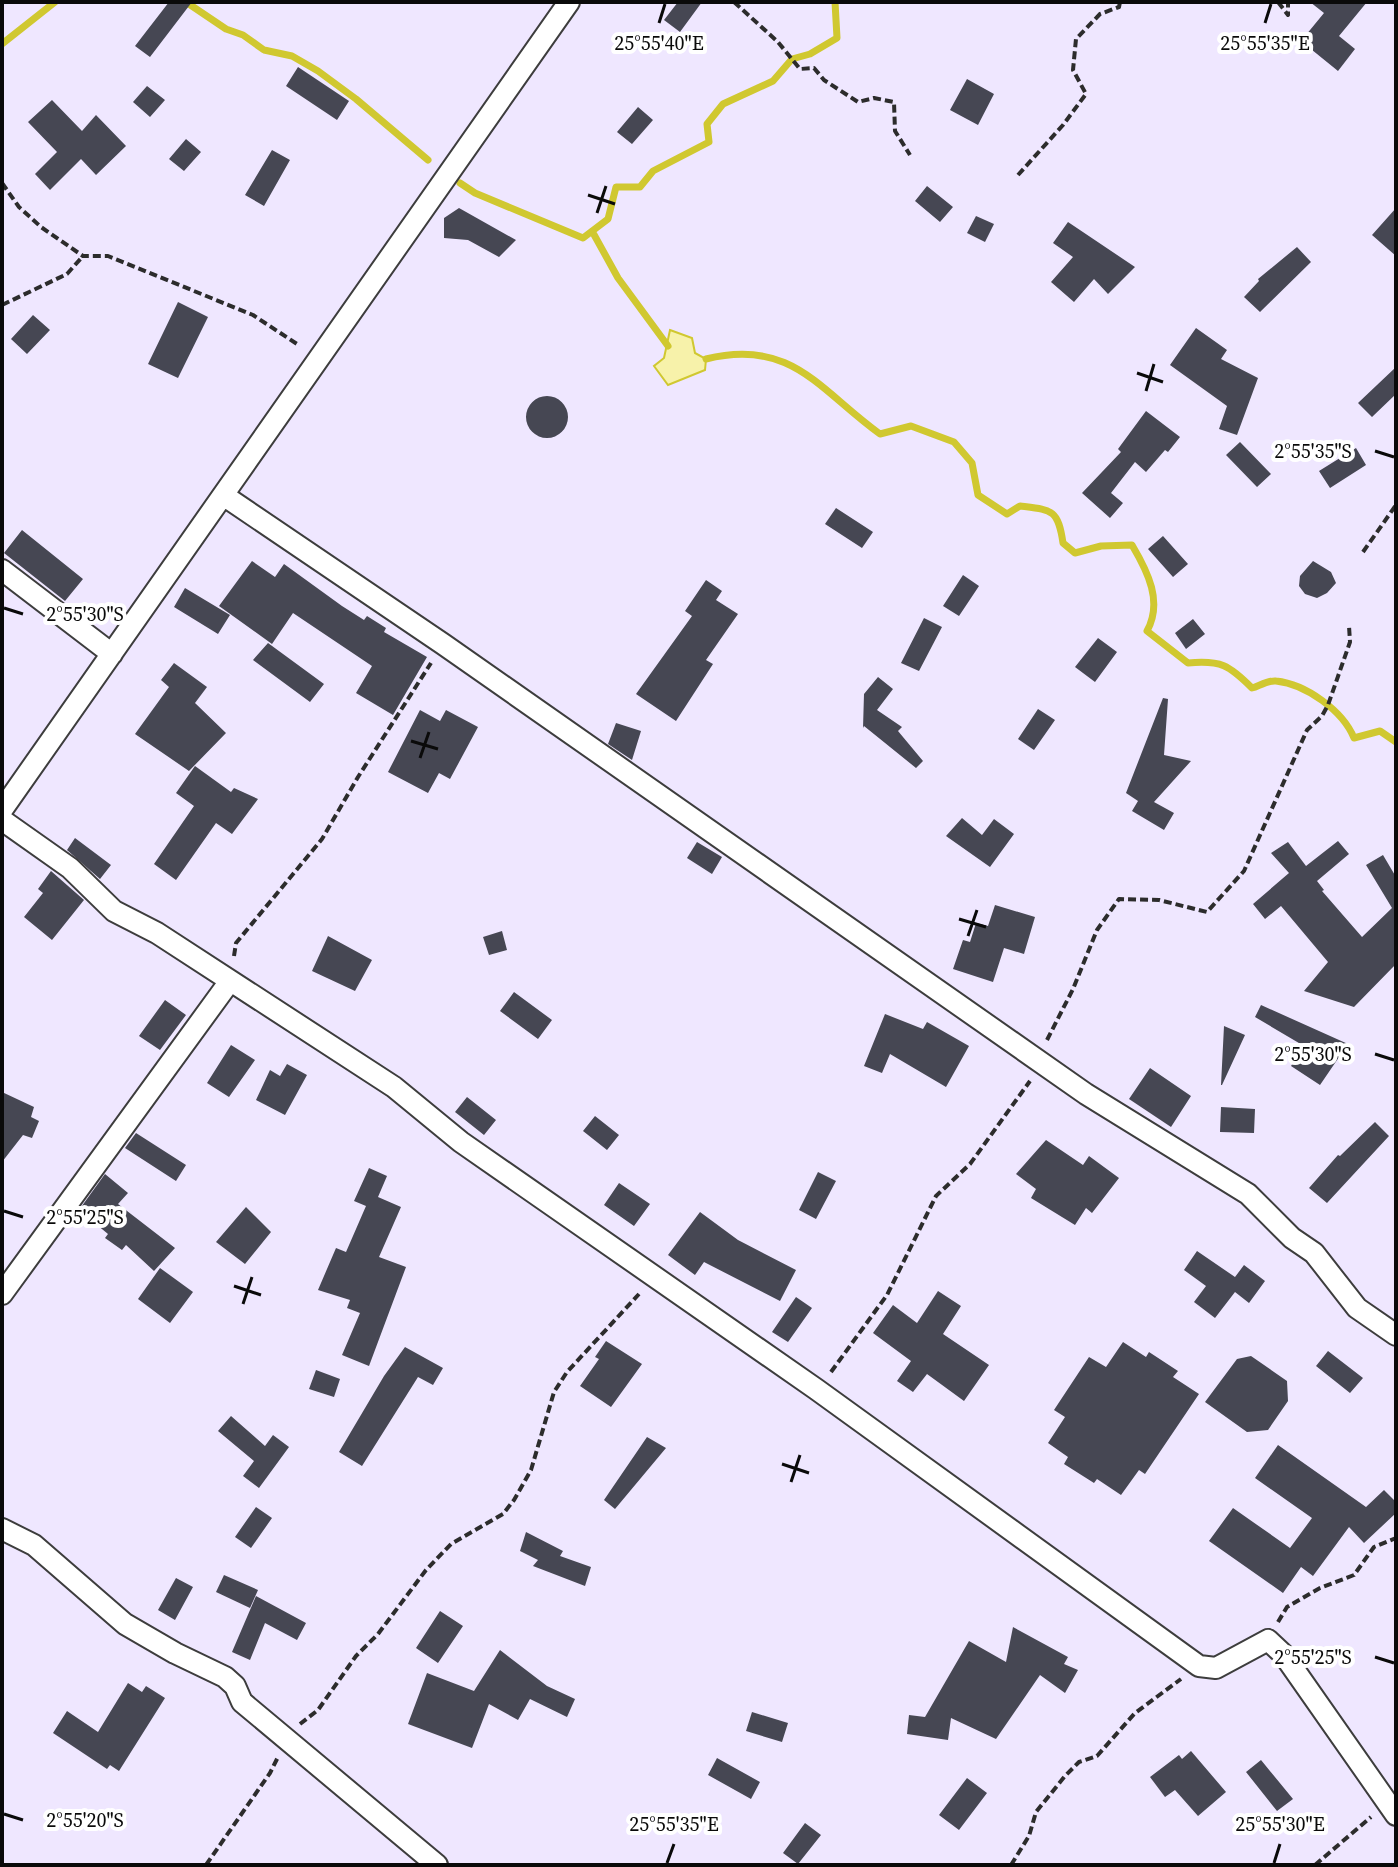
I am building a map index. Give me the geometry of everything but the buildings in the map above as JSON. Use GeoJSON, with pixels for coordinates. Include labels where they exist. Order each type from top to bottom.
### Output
{"type":"FeatureCollection","features":[{"type":"Feature","properties":{"kind":"street"},"geometry":{"type":"LineString","coordinates":[[2,810],[569,2]]}},
{"type":"Feature","properties":{"kind":"street"},"geometry":{"type":"LineString","coordinates":[[223,495],[443,644],[1086,1094],[1253,1198],[1292,1238],[1314,1253],[1357,1308],[1396,1335]]}},
{"type":"Feature","properties":{"kind":"street"},"geometry":{"type":"LineString","coordinates":[[2,570],[112,654]]}},
{"type":"Feature","properties":{"kind":"street"},"geometry":{"type":"LineString","coordinates":[[2,820],[76,872],[114,911],[157,933],[394,1087],[461,1142],[816,1389],[1199,1666],[1216,1668],[1268,1640],[1284,1655],[1392,1809]]}},
{"type":"Feature","properties":{"kind":"street"},"geometry":{"type":"LineString","coordinates":[[2,1294],[230,981]]}},
{"type":"Feature","properties":{"kind":"street"},"geometry":{"type":"LineString","coordinates":[[2,1529],[34,1545],[125,1624],[225,1677],[235,1686],[242,1702],[437,1865]]}},
{"type":"Feature","properties":{"kind":"path"},"geometry":{"type":"LineString","coordinates":[[734,2],[778,42],[800,69],[814,68],[824,80],[858,102],[874,98],[894,102],[895,131],[910,155]]}},
{"type":"Feature","properties":{"kind":"path"},"geometry":{"type":"LineString","coordinates":[[1018,175],[1086,94],[1073,70],[1076,39],[1100,14],[1119,7],[1120,2]]}},
{"type":"Feature","properties":{"kind":"path"},"geometry":{"type":"LineString","coordinates":[[1278,2],[1288,15],[1288,2]]}},
{"type":"Feature","properties":{"kind":"path"},"geometry":{"type":"LineString","coordinates":[[2,183],[19,207],[41,227],[83,256],[108,256],[253,315],[319,358]]}},
{"type":"Feature","properties":{"kind":"path"},"geometry":{"type":"LineString","coordinates":[[2,305],[67,274],[83,256]]}},
{"type":"Feature","properties":{"kind":"path"},"geometry":{"type":"LineString","coordinates":[[1363,552],[1396,505]]}},
{"type":"Feature","properties":{"kind":"path"},"geometry":{"type":"LineString","coordinates":[[816,1389],[846,1354],[887,1295],[936,1196],[970,1164],[1032,1077],[1097,930],[1119,899],[1159,900],[1207,912],[1244,871],[1307,730],[1322,716],[1328,705],[1350,642],[1349,626]]}},
{"type":"Feature","properties":{"kind":"path"},"geometry":{"type":"LineString","coordinates":[[230,981],[236,943],[322,839],[443,644]]}},
{"type":"Feature","properties":{"kind":"path"},"geometry":{"type":"LineString","coordinates":[[206,1865],[298,1726],[318,1710],[356,1656],[378,1634],[426,1570],[451,1544],[503,1514],[514,1500],[531,1470],[554,1392],[567,1372],[655,1278]]}},
{"type":"Feature","properties":{"kind":"path"},"geometry":{"type":"LineString","coordinates":[[1268,1640],[1287,1607],[1320,1588],[1354,1575],[1374,1547],[1396,1538]]}},
{"type":"Feature","properties":{"kind":"path"},"geometry":{"type":"LineString","coordinates":[[1011,1865],[1029,1836],[1036,1812],[1065,1776],[1079,1762],[1097,1756],[1135,1713],[1199,1666]]}},
{"type":"Feature","properties":{"kind":"path"},"geometry":{"type":"LineString","coordinates":[[1315,1865],[1392,1809]]}},
{"type":"Feature","properties":{"kind":"shaded area"},"geometry":{"type":"Polygon","coordinates":[[[670,330],[692,338],[695,353],[706,359],[705,370],[668,385],[654,366],[664,358],[670,330]]]}},
{"type":"Feature","properties":{"kind":"waterway"},"geometry":{"type":"LineString","coordinates":[[2,44],[55,2]]}},
{"type":"Feature","properties":{"kind":"waterway"},"geometry":{"type":"LineString","coordinates":[[186,2],[264,50],[292,56],[318,71],[428,160]]}},
{"type":"Feature","properties":{"kind":"waterway"},"geometry":{"type":"LineString","coordinates":[[460,183],[475,193],[583,238],[608,219],[616,187],[640,187],[653,171],[709,142],[707,124],[723,104],[773,81],[792,59],[810,54],[837,38],[835,2]]}},
{"type":"Feature","properties":{"kind":"waterway"},"geometry":{"type":"LineString","coordinates":[[592,231],[618,278],[668,346]]}},
{"type":"Feature","properties":{"kind":"waterway"},"geometry":{"type":"LineString","coordinates":[[706,359],[736,354],[783,362],[821,385],[880,434],[911,426],[954,442],[972,463],[978,495],[1007,514],[1020,506],[1052,513],[1059,523],[1063,543],[1075,553],[1101,546],[1132,545],[1148,576],[1154,598],[1152,620],[1147,631],[1188,663],[1209,662],[1224,666],[1252,688],[1273,681],[1299,687],[1332,709],[1354,738],[1380,731],[1396,742]]}}]}
